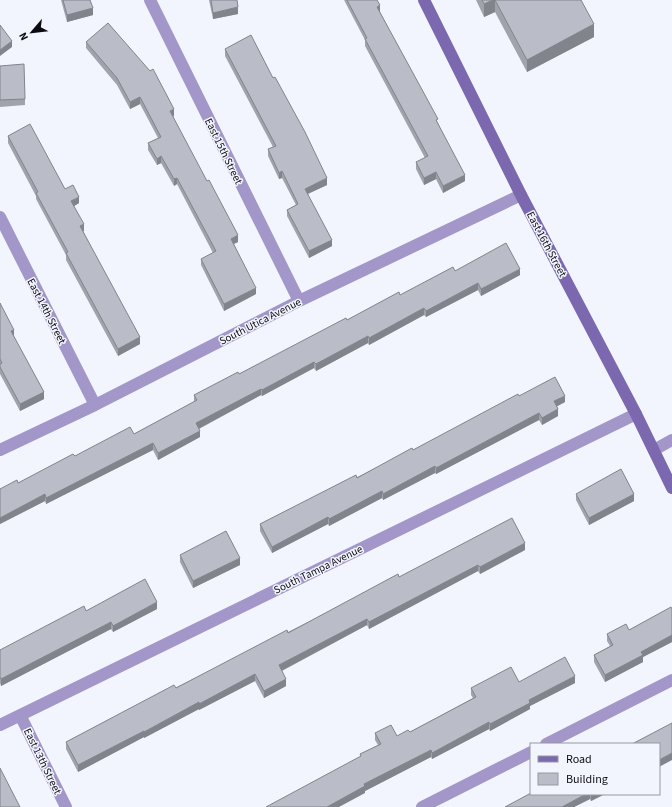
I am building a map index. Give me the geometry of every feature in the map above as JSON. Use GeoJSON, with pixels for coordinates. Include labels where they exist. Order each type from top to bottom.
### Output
{"type":"FeatureCollection","features":[{"type":"Feature","properties":{"kind":"street","name":"East 15th Street"},"geometry":{"type":"LineString","coordinates":[[150,0],[299,301]]}},
{"type":"Feature","properties":{"kind":"street","name":"East 16th Street"},"geometry":{"type":"LineString","coordinates":[[424,0],[521,195],[636,414],[672,488]]}},
{"type":"Feature","properties":{"kind":"street","name":"South Utica Avenue"},"geometry":{"type":"LineString","coordinates":[[0,450],[95,405],[299,301],[521,195]]}},
{"type":"Feature","properties":{"kind":"street","name":"East 14th Street"},"geometry":{"type":"LineString","coordinates":[[0,216],[95,405]]}},
{"type":"Feature","properties":{"kind":"street","name":"South Tampa Avenue"},"geometry":{"type":"LineString","coordinates":[[0,725],[636,414]]}},
{"type":"Feature","properties":{"kind":"street"},"geometry":{"type":"LineString","coordinates":[[654,450],[672,440]]}},
{"type":"Feature","properties":{"kind":"street"},"geometry":{"type":"LineString","coordinates":[[548,743],[672,680]]}},
{"type":"Feature","properties":{"kind":"street","name":"East 13th Street"},"geometry":{"type":"LineString","coordinates":[[20,715],[66,807]]}},
{"type":"Feature","properties":{"kind":"street"},"geometry":{"type":"LineString","coordinates":[[422,807],[530,753]]}},
{"type":"Feature","properties":{"kind":"building"},"geometry":{"type":"Polygon","coordinates":[[[63,0],[90,0],[93,8],[67,15],[63,0]]]}},
{"type":"Feature","properties":{"kind":"building"},"geometry":{"type":"Polygon","coordinates":[[[211,0],[237,0],[238,7],[213,13],[211,0]]]}},
{"type":"Feature","properties":{"kind":"building"},"geometry":{"type":"Polygon","coordinates":[[[347,0],[377,0],[380,5],[377,7],[438,119],[436,120],[465,175],[443,186],[436,172],[424,178],[416,162],[428,156],[365,39],[367,38],[347,0]]]}},
{"type":"Feature","properties":{"kind":"building"},"geometry":{"type":"Polygon","coordinates":[[[482,0],[493,0],[484,4],[482,0]]]}},
{"type":"Feature","properties":{"kind":"building"},"geometry":{"type":"Polygon","coordinates":[[[495,0],[581,0],[594,24],[527,60],[495,0]]]}},
{"type":"Feature","properties":{"kind":"building"},"geometry":{"type":"Polygon","coordinates":[[[108,23],[150,71],[153,69],[174,109],[170,111],[207,181],[209,180],[238,235],[231,239],[256,288],[224,304],[201,259],[216,251],[177,178],[174,179],[161,156],[157,159],[148,143],[161,137],[140,97],[130,102],[117,78],[86,42],[108,23]]]}},
{"type":"Feature","properties":{"kind":"building"},"geometry":{"type":"Polygon","coordinates":[[[0,25],[12,41],[0,50],[0,25]]]}},
{"type":"Feature","properties":{"kind":"building"},"geometry":{"type":"Polygon","coordinates":[[[251,35],[273,78],[275,77],[305,132],[327,178],[305,189],[332,240],[309,251],[287,210],[298,204],[282,171],[279,173],[268,149],[276,146],[225,49],[251,35]]]}},
{"type":"Feature","properties":{"kind":"building"},"geometry":{"type":"Polygon","coordinates":[[[24,64],[25,99],[0,100],[0,66],[24,64]]]}},
{"type":"Feature","properties":{"kind":"building"},"geometry":{"type":"Polygon","coordinates":[[[30,124],[65,189],[73,185],[79,197],[71,201],[84,224],[80,226],[140,337],[118,349],[66,253],[68,252],[36,193],[38,192],[8,136],[30,124]]]}},
{"type":"Feature","properties":{"kind":"building"},"geometry":{"type":"Polygon","coordinates":[[[506,243],[520,269],[481,289],[478,283],[426,311],[424,308],[369,338],[368,336],[316,364],[314,362],[196,423],[200,431],[158,453],[153,443],[46,498],[45,494],[0,518],[0,489],[17,480],[18,483],[73,454],[75,456],[130,427],[134,434],[197,400],[194,395],[238,372],[239,374],[346,318],[347,320],[399,292],[400,295],[453,267],[455,271],[506,243]]]}},
{"type":"Feature","properties":{"kind":"building"},"geometry":{"type":"Polygon","coordinates":[[[0,303],[14,330],[11,331],[44,392],[20,404],[0,367],[0,364],[2,363],[0,359],[0,303]]]}},
{"type":"Feature","properties":{"kind":"building"},"geometry":{"type":"Polygon","coordinates":[[[555,377],[565,396],[554,401],[558,409],[542,418],[539,413],[436,468],[435,466],[383,494],[382,491],[329,519],[328,517],[272,547],[260,524],[356,475],[357,478],[412,448],[413,450],[518,394],[519,396],[555,377]]]}},
{"type":"Feature","properties":{"kind":"building"},"geometry":{"type":"Polygon","coordinates":[[[621,469],[634,494],[589,518],[576,494],[621,469]]]}},
{"type":"Feature","properties":{"kind":"building"},"geometry":{"type":"Polygon","coordinates":[[[512,518],[525,543],[480,567],[478,565],[369,622],[367,619],[279,665],[286,679],[264,691],[255,674],[78,765],[66,742],[174,685],[176,688],[287,630],[288,633],[398,574],[399,577],[512,518]]]}},
{"type":"Feature","properties":{"kind":"building"},"geometry":{"type":"Polygon","coordinates":[[[226,531],[240,558],[193,581],[180,555],[226,531]]]}},
{"type":"Feature","properties":{"kind":"building"},"geometry":{"type":"Polygon","coordinates":[[[145,579],[157,602],[113,626],[111,622],[1,679],[0,650],[84,606],[86,611],[145,579]]]}},
{"type":"Feature","properties":{"kind":"building"},"geometry":{"type":"Polygon","coordinates":[[[671,607],[672,635],[641,652],[643,655],[605,675],[594,655],[613,645],[607,634],[626,624],[629,630],[671,607]]]}},
{"type":"Feature","properties":{"kind":"building"},"geometry":{"type":"Polygon","coordinates":[[[565,657],[575,676],[529,700],[530,703],[490,724],[489,722],[432,753],[431,750],[364,784],[365,786],[327,807],[266,807],[361,756],[360,754],[381,744],[375,733],[391,725],[397,736],[408,730],[410,732],[476,697],[471,688],[511,667],[519,682],[565,657]]]}},
{"type":"Feature","properties":{"kind":"building"},"geometry":{"type":"Polygon","coordinates":[[[672,723],[672,753],[660,759],[660,743],[634,743],[672,723]]]}},
{"type":"Feature","properties":{"kind":"building"},"geometry":{"type":"Polygon","coordinates":[[[0,768],[20,807],[0,807],[0,768]]]}},
{"type":"Feature","properties":{"kind":"building"},"geometry":{"type":"Polygon","coordinates":[[[530,794],[530,795],[584,795],[562,807],[505,807],[530,794]]]}}]}
